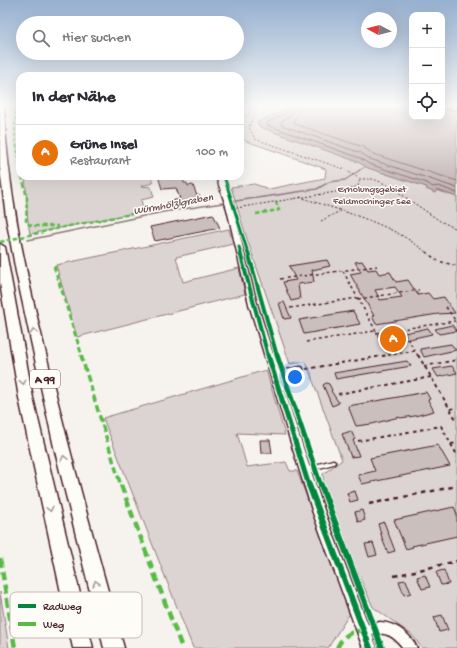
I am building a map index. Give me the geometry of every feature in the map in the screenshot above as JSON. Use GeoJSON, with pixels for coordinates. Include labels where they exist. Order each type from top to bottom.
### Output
{"type":"FeatureCollection","features":[{"type":"Feature","properties":{"kind":"highway","name":"A 99"},"geometry":{"type":"LineString","coordinates":[[3,136],[5,173],[17,253],[77,514],[99,592]]}},
{"type":"Feature","properties":{"kind":"highway","name":"A 99"},"geometry":{"type":"LineString","coordinates":[[0,247],[34,442],[70,592]]}},
{"type":"Feature","properties":{"kind":"highway","name":"A 99"},"geometry":{"type":"LineString","coordinates":[[81,638],[83,648]]}},
{"type":"Feature","properties":{"kind":"highway","name":"A 99"},"geometry":{"type":"LineString","coordinates":[[111,638],[114,648]]}},
{"type":"Feature","properties":{"kind":"street"},"geometry":{"type":"LineString","coordinates":[[220,180],[229,205],[253,304],[274,374],[319,513],[365,630],[370,648]]}},
{"type":"Feature","properties":{"kind":"street"},"geometry":{"type":"LineString","coordinates":[[365,630],[387,627],[398,633],[412,648]]}},
{"type":"Feature","properties":{"kind":"lane"},"geometry":{"type":"LineString","coordinates":[[274,374],[301,369]]}},
{"type":"Feature","properties":{"kind":"lane"},"geometry":{"type":"LineString","coordinates":[[305,470],[333,462]]}},
{"type":"Feature","properties":{"kind":"path"},"geometry":{"type":"LineString","coordinates":[[254,136],[255,139],[280,146],[357,175],[360,179],[373,179],[388,185],[440,221],[457,229]]}},
{"type":"Feature","properties":{"kind":"path"},"geometry":{"type":"LineString","coordinates":[[229,205],[348,190],[358,186],[360,179]]}},
{"type":"Feature","properties":{"kind":"path"},"geometry":{"type":"LineString","coordinates":[[300,197],[402,234],[419,246],[431,258],[444,265],[457,266]]}},
{"type":"Feature","properties":{"kind":"path"},"geometry":{"type":"LineString","coordinates":[[321,221],[340,211]]}},
{"type":"Feature","properties":{"kind":"path"},"geometry":{"type":"LineString","coordinates":[[280,279],[377,266]]}},
{"type":"Feature","properties":{"kind":"path"},"geometry":{"type":"LineString","coordinates":[[343,270],[389,355]]}},
{"type":"Feature","properties":{"kind":"path"},"geometry":{"type":"LineString","coordinates":[[290,308],[419,290]]}},
{"type":"Feature","properties":{"kind":"path"},"geometry":{"type":"LineString","coordinates":[[446,307],[457,323]]}},
{"type":"Feature","properties":{"kind":"path"},"geometry":{"type":"LineString","coordinates":[[306,342],[455,321]]}},
{"type":"Feature","properties":{"kind":"path"},"geometry":{"type":"LineString","coordinates":[[401,328],[457,421]]}},
{"type":"Feature","properties":{"kind":"path"},"geometry":{"type":"LineString","coordinates":[[301,369],[415,351]]}},
{"type":"Feature","properties":{"kind":"path"},"geometry":{"type":"LineString","coordinates":[[424,366],[457,360]]}},
{"type":"Feature","properties":{"kind":"path"},"geometry":{"type":"LineString","coordinates":[[338,394],[431,377]]}},
{"type":"Feature","properties":{"kind":"path"},"geometry":{"type":"LineString","coordinates":[[450,409],[457,408]]}},
{"type":"Feature","properties":{"kind":"path"},"geometry":{"type":"LineString","coordinates":[[358,442],[441,426],[457,455]]}},
{"type":"Feature","properties":{"kind":"path"},"geometry":{"type":"LineString","coordinates":[[451,444],[457,443]]}},
{"type":"Feature","properties":{"kind":"path"},"geometry":{"type":"LineString","coordinates":[[369,504],[457,486]]}},
{"type":"Feature","properties":{"kind":"path"},"geometry":{"type":"LineString","coordinates":[[394,576],[457,561]]}},
{"type":"Feature","properties":{"kind":"green space","name":"Erholungsgebiet Feldmochinger See"},"geometry":{"type":"Polygon","coordinates":[[[244,136],[286,136],[359,162],[368,168],[457,197],[457,648],[422,648],[412,635],[373,607],[332,515],[324,493],[323,474],[342,460],[306,362],[290,364],[247,239],[231,187],[254,184],[269,189],[325,178],[326,169],[246,141],[244,136]]]}},
{"type":"Feature","properties":{"kind":"green space"},"geometry":{"type":"Polygon","coordinates":[[[25,180],[152,180],[153,183],[141,186],[151,187],[154,197],[141,200],[144,211],[30,234],[25,180]]]}},
{"type":"Feature","properties":{"kind":"green space"},"geometry":{"type":"Polygon","coordinates":[[[229,229],[233,244],[176,257],[183,282],[239,268],[245,294],[77,337],[56,265],[229,229]]]}},
{"type":"Feature","properties":{"kind":"green space"},"geometry":{"type":"Polygon","coordinates":[[[266,370],[285,435],[237,433],[247,467],[286,462],[290,471],[297,471],[350,613],[328,648],[193,648],[103,418],[266,370]]]}},
{"type":"Feature","properties":{"kind":"green space"},"geometry":{"type":"Polygon","coordinates":[[[0,592],[9,648],[0,648],[0,592]]]}},
{"type":"Feature","properties":{"kind":"water"},"geometry":{"type":"Polygon","coordinates":[[[286,136],[457,136],[457,197],[437,190],[435,193],[426,189],[427,187],[368,168],[358,162],[286,136]]]}},
{"type":"Feature","properties":{"kind":"building"},"geometry":{"type":"Polygon","coordinates":[[[159,180],[184,180],[184,183],[187,183],[188,186],[193,185],[197,196],[199,195],[202,201],[169,207],[167,202],[180,199],[176,188],[162,189],[159,180]]]}},
{"type":"Feature","properties":{"kind":"building"},"geometry":{"type":"Polygon","coordinates":[[[213,214],[220,228],[155,241],[150,227],[213,214]]]}},
{"type":"Feature","properties":{"kind":"building"},"geometry":{"type":"Polygon","coordinates":[[[327,260],[330,266],[312,270],[314,282],[298,284],[300,299],[291,301],[283,282],[296,280],[289,266],[327,260]]]}},
{"type":"Feature","properties":{"kind":"building"},"geometry":{"type":"Polygon","coordinates":[[[362,261],[368,270],[376,269],[379,274],[390,272],[396,282],[408,280],[418,295],[428,293],[433,299],[444,297],[455,313],[438,314],[376,324],[372,316],[374,316],[350,274],[361,272],[355,262],[362,261]],[[395,287],[375,290],[380,300],[402,297],[395,287]]]}},
{"type":"Feature","properties":{"kind":"building"},"geometry":{"type":"Polygon","coordinates":[[[284,302],[291,318],[284,319],[279,303],[284,302]]]}},
{"type":"Feature","properties":{"kind":"building"},"geometry":{"type":"Polygon","coordinates":[[[353,311],[360,324],[304,334],[299,320],[353,311]]]}},
{"type":"Feature","properties":{"kind":"building"},"geometry":{"type":"Polygon","coordinates":[[[452,325],[457,331],[439,334],[435,329],[452,325]]]}},
{"type":"Feature","properties":{"kind":"building"},"geometry":{"type":"Polygon","coordinates":[[[428,328],[432,334],[387,344],[382,335],[399,332],[400,334],[428,328]]]}},
{"type":"Feature","properties":{"kind":"building"},"geometry":{"type":"Polygon","coordinates":[[[451,344],[456,350],[424,357],[420,349],[451,344]]]}},
{"type":"Feature","properties":{"kind":"building"},"geometry":{"type":"Polygon","coordinates":[[[407,361],[411,366],[336,379],[334,373],[407,361]]]}},
{"type":"Feature","properties":{"kind":"building"},"geometry":{"type":"Polygon","coordinates":[[[452,366],[457,373],[438,377],[433,369],[452,366]]]}},
{"type":"Feature","properties":{"kind":"building"},"geometry":{"type":"Polygon","coordinates":[[[326,383],[329,384],[332,390],[331,391],[339,403],[332,406],[323,385],[326,383]]]}},
{"type":"Feature","properties":{"kind":"building"},"geometry":{"type":"Polygon","coordinates":[[[426,392],[430,399],[428,400],[434,411],[415,416],[399,417],[372,424],[356,426],[348,406],[426,392]]]}},
{"type":"Feature","properties":{"kind":"building"},"geometry":{"type":"Polygon","coordinates":[[[351,431],[355,439],[353,440],[359,456],[351,457],[342,434],[351,431]]]}},
{"type":"Feature","properties":{"kind":"building"},"geometry":{"type":"Polygon","coordinates":[[[260,440],[270,440],[272,453],[261,453],[260,440]]]}},
{"type":"Feature","properties":{"kind":"building"},"geometry":{"type":"Polygon","coordinates":[[[438,445],[450,466],[362,484],[358,475],[375,471],[370,458],[438,445]]]}},
{"type":"Feature","properties":{"kind":"building"},"geometry":{"type":"Polygon","coordinates":[[[355,491],[358,500],[350,502],[347,493],[355,491]]]}},
{"type":"Feature","properties":{"kind":"building"},"geometry":{"type":"Polygon","coordinates":[[[454,507],[457,514],[457,536],[412,546],[413,547],[406,549],[394,520],[454,507]]]}},
{"type":"Feature","properties":{"kind":"building"},"geometry":{"type":"Polygon","coordinates":[[[362,510],[365,520],[358,522],[355,512],[362,510]]]}},
{"type":"Feature","properties":{"kind":"building"},"geometry":{"type":"Polygon","coordinates":[[[384,522],[395,551],[388,553],[378,524],[384,522]]]}},
{"type":"Feature","properties":{"kind":"building"},"geometry":{"type":"Polygon","coordinates":[[[373,543],[377,555],[369,557],[365,544],[373,543]]]}},
{"type":"Feature","properties":{"kind":"building"},"geometry":{"type":"Polygon","coordinates":[[[444,570],[449,584],[441,585],[436,572],[444,570]]]}},
{"type":"Feature","properties":{"kind":"building"},"geometry":{"type":"Polygon","coordinates":[[[425,575],[430,587],[422,589],[417,577],[425,575]]]}},
{"type":"Feature","properties":{"kind":"building"},"geometry":{"type":"Polygon","coordinates":[[[406,580],[411,593],[404,595],[399,581],[406,580]]]}},
{"type":"Feature","properties":{"kind":"building"},"geometry":{"type":"Polygon","coordinates":[[[442,615],[448,630],[439,632],[434,617],[442,615]]]}},
{"type":"Feature","properties":{"kind":"waterway","name":"Würmhölzlgraben"},"geometry":{"type":"LineString","coordinates":[[358,171],[365,167]]}},
{"type":"Feature","properties":{"kind":"waterway","name":"Würmhölzlgraben"},"geometry":{"type":"LineString","coordinates":[[28,240],[163,212],[317,189],[329,182],[345,180],[360,170]]}},
{"type":"Feature","properties":{"kind":"marked path"},"geometry":{"type":"LineString","coordinates":[[15,136],[16,143]]}},
{"type":"Feature","properties":{"kind":"marked path"},"geometry":{"type":"LineString","coordinates":[[23,180],[27,198],[26,222],[32,226],[58,226]]}},
{"type":"Feature","properties":{"kind":"marked path"},"geometry":{"type":"LineString","coordinates":[[256,214],[279,210],[276,202]]}},
{"type":"Feature","properties":{"kind":"marked path"},"geometry":{"type":"LineString","coordinates":[[0,242],[64,227],[162,208]]}},
{"type":"Feature","properties":{"kind":"marked path"},"geometry":{"type":"LineString","coordinates":[[54,266],[127,504],[182,648]]}},
{"type":"Feature","properties":{"kind":"marked path"},"geometry":{"type":"LineString","coordinates":[[0,558],[10,618]]}},
{"type":"Feature","properties":{"kind":"marked path"},"geometry":{"type":"LineString","coordinates":[[337,648],[341,639],[347,634],[365,630]]}},
{"type":"Feature","properties":{"kind":"marked path"},"geometry":{"type":"LineString","coordinates":[[13,638],[15,648]]}},
{"type":"Feature","properties":{"kind":"cycle path"},"geometry":{"type":"LineString","coordinates":[[225,180],[240,225],[282,373],[330,511],[382,648]]}},
{"type":"Feature","properties":{"kind":"cycle path"},"geometry":{"type":"LineString","coordinates":[[239,247],[256,315],[286,416],[326,532],[359,614],[370,648]]}},
{"type":"Feature","properties":{"kind":"place","name":"Grüne Insel"},"geometry":{"type":"Point","coordinates":[393,339]}}]}
